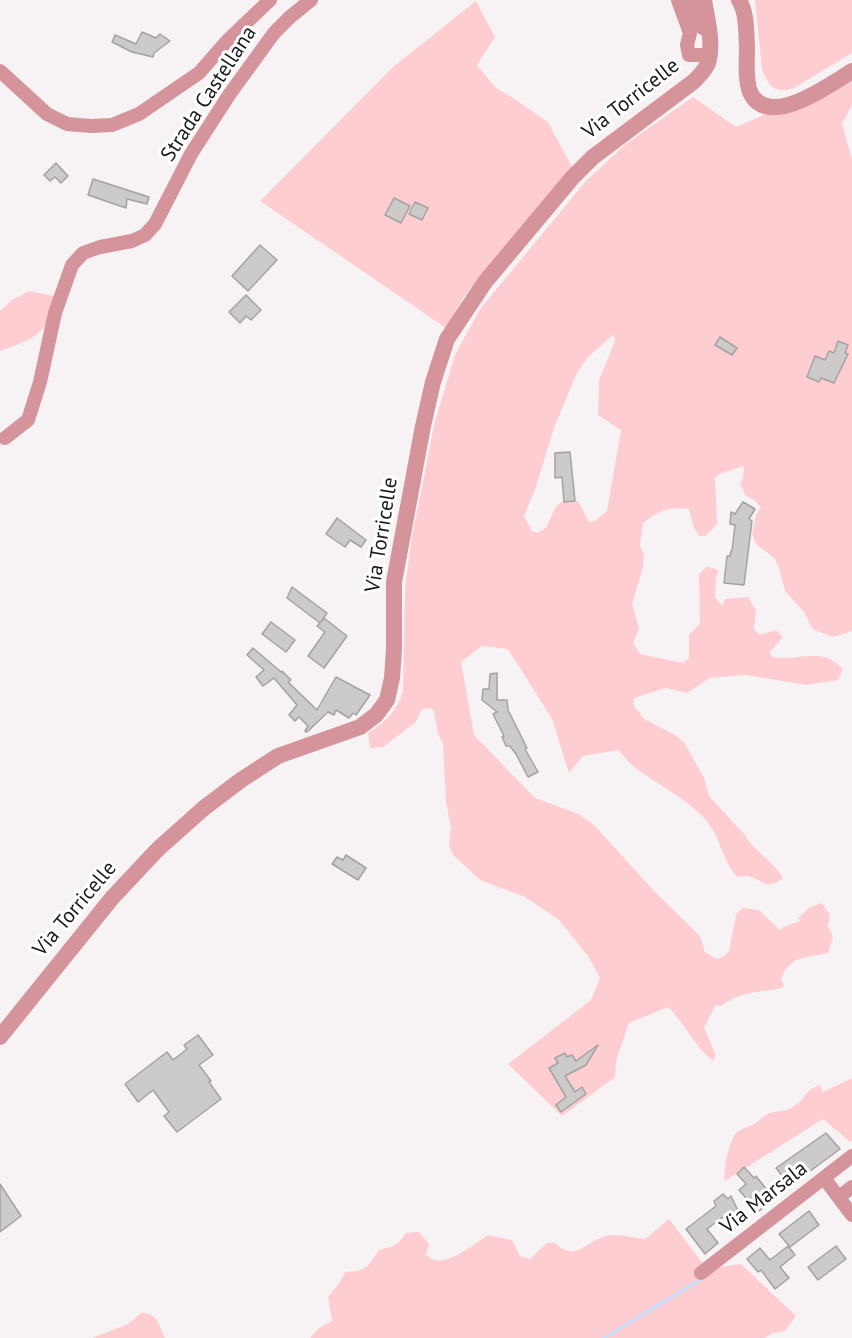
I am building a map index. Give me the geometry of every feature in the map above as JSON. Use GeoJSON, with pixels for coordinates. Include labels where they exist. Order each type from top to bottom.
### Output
{"type":"FeatureCollection","features":[{"type":"Feature","properties":{"kind":"street","name":"Strada Castellana"},"geometry":{"type":"LineString","coordinates":[[0,71],[47,114],[67,124],[112,125],[139,114],[199,73],[227,41],[270,0]]}},
{"type":"Feature","properties":{"kind":"street","name":"Strada Castellana"},"geometry":{"type":"LineString","coordinates":[[5,438],[28,420],[40,382],[55,313],[63,285],[72,265],[83,253],[100,247],[132,242],[145,235],[155,224],[191,154],[229,95],[274,33],[311,0]]}},
{"type":"Feature","properties":{"kind":"street"},"geometry":{"type":"LineString","coordinates":[[678,0],[690,33],[687,45],[689,55],[710,55]]}},
{"type":"Feature","properties":{"kind":"street","name":"Via Torricelle"},"geometry":{"type":"LineString","coordinates":[[0,1037],[112,897],[158,849],[204,808],[278,756],[360,727],[376,715],[387,700],[392,678],[394,649],[393,582],[433,382],[447,339],[485,282],[572,178],[593,157],[693,82],[707,65],[710,55],[708,31],[701,0]]}},
{"type":"Feature","properties":{"kind":"street"},"geometry":{"type":"LineString","coordinates":[[739,0],[746,27],[751,93],[761,105],[779,108],[796,103],[852,71]]}},
{"type":"Feature","properties":{"kind":"street","name":"Via Marsala"},"geometry":{"type":"LineString","coordinates":[[701,1273],[851,1157]]}},
{"type":"Feature","properties":{"kind":"street"},"geometry":{"type":"LineString","coordinates":[[824,1178],[852,1215]]}},
{"type":"Feature","properties":{"kind":"street"},"geometry":{"type":"LineString","coordinates":[[839,1197],[852,1187]]}},
{"type":"Feature","properties":{"kind":"shaded area"},"geometry":{"type":"Polygon","coordinates":[[[755,0],[852,0],[852,53],[792,89],[781,90],[772,87],[762,69],[755,0]]]}},
{"type":"Feature","properties":{"kind":"shaded area"},"geometry":{"type":"Polygon","coordinates":[[[476,1],[495,37],[477,65],[496,88],[548,122],[573,169],[477,280],[463,298],[446,328],[260,201],[393,67],[476,1]]]}},
{"type":"Feature","properties":{"kind":"shaded area"},"geometry":{"type":"Polygon","coordinates":[[[852,77],[852,105],[842,124],[852,160],[852,631],[833,637],[814,630],[804,612],[785,591],[774,558],[756,544],[752,534],[756,515],[761,507],[745,495],[740,483],[744,466],[719,474],[715,478],[717,524],[705,536],[699,536],[694,528],[689,509],[664,510],[643,523],[640,546],[644,554],[643,567],[632,604],[639,628],[633,643],[640,654],[683,663],[689,658],[689,635],[700,623],[699,574],[708,566],[719,571],[716,577],[715,597],[722,606],[725,599],[748,597],[756,610],[754,629],[760,635],[776,630],[783,637],[769,653],[773,657],[818,656],[826,658],[843,669],[838,680],[806,685],[746,675],[710,678],[687,693],[666,688],[633,700],[634,706],[644,719],[684,742],[704,778],[709,796],[783,878],[768,884],[748,876],[737,877],[712,829],[699,813],[634,767],[618,750],[583,756],[569,773],[552,719],[508,649],[482,646],[461,662],[474,735],[535,798],[579,814],[594,825],[655,892],[700,936],[705,952],[717,959],[730,950],[736,914],[743,908],[759,910],[780,930],[800,921],[798,918],[810,907],[822,903],[830,915],[828,926],[833,937],[828,953],[799,959],[789,966],[781,980],[784,984],[782,988],[750,993],[721,1006],[716,1005],[704,1027],[716,1056],[713,1061],[700,1049],[668,1007],[629,1023],[616,1061],[615,1077],[562,1116],[508,1064],[591,1000],[600,978],[588,956],[558,919],[525,897],[480,880],[453,855],[449,846],[451,827],[446,802],[443,743],[438,734],[434,711],[430,708],[422,709],[416,722],[383,747],[370,748],[368,733],[390,716],[403,691],[405,589],[411,542],[435,421],[455,355],[480,309],[586,181],[626,144],[693,97],[736,127],[852,77]],[[614,334],[588,357],[577,373],[554,428],[535,490],[524,516],[532,531],[537,533],[546,528],[555,508],[561,502],[578,501],[589,522],[595,521],[607,511],[621,430],[598,415],[599,380],[615,341],[614,334]]]}},
{"type":"Feature","properties":{"kind":"shaded area"},"geometry":{"type":"Polygon","coordinates":[[[29,291],[54,296],[49,319],[44,327],[30,339],[0,351],[0,311],[12,300],[29,291]]]}},
{"type":"Feature","properties":{"kind":"shaded area"},"geometry":{"type":"Polygon","coordinates":[[[852,1078],[852,1141],[850,1142],[823,1119],[725,1181],[727,1155],[731,1141],[737,1132],[768,1114],[793,1107],[807,1093],[820,1085],[823,1092],[852,1078]]]}},
{"type":"Feature","properties":{"kind":"shaded area"},"geometry":{"type":"Polygon","coordinates":[[[669,1219],[707,1269],[741,1264],[796,1316],[785,1331],[773,1333],[765,1338],[310,1338],[319,1328],[332,1321],[328,1297],[345,1272],[358,1271],[366,1267],[379,1250],[395,1245],[406,1233],[419,1232],[429,1244],[426,1255],[435,1260],[455,1256],[488,1235],[512,1240],[520,1256],[530,1259],[547,1243],[555,1243],[562,1249],[575,1251],[610,1235],[645,1239],[669,1219]]]}},
{"type":"Feature","properties":{"kind":"shaded area"},"geometry":{"type":"Polygon","coordinates":[[[141,1313],[154,1317],[165,1338],[92,1338],[128,1324],[141,1313]]]}},
{"type":"Feature","properties":{"kind":"building"},"geometry":{"type":"Polygon","coordinates":[[[142,32],[156,38],[160,34],[170,41],[154,53],[153,57],[132,52],[112,42],[115,35],[136,44],[142,32]]]}},
{"type":"Feature","properties":{"kind":"building"},"geometry":{"type":"Polygon","coordinates":[[[56,163],[68,176],[61,183],[55,177],[50,181],[44,175],[56,163]]]}},
{"type":"Feature","properties":{"kind":"building"},"geometry":{"type":"Polygon","coordinates":[[[93,179],[149,197],[147,204],[127,199],[126,208],[88,195],[93,179]]]}},
{"type":"Feature","properties":{"kind":"building"},"geometry":{"type":"Polygon","coordinates":[[[394,198],[410,206],[401,223],[385,215],[394,198]]]}},
{"type":"Feature","properties":{"kind":"building"},"geometry":{"type":"Polygon","coordinates":[[[415,202],[428,208],[422,220],[409,214],[415,202]]]}},
{"type":"Feature","properties":{"kind":"building"},"geometry":{"type":"Polygon","coordinates":[[[260,245],[277,260],[248,291],[232,276],[260,245]]]}},
{"type":"Feature","properties":{"kind":"building"},"geometry":{"type":"Polygon","coordinates":[[[246,295],[261,310],[251,320],[246,316],[240,323],[229,312],[246,295]]]}},
{"type":"Feature","properties":{"kind":"building"},"geometry":{"type":"Polygon","coordinates":[[[720,337],[737,348],[732,355],[715,345],[720,337]]]}},
{"type":"Feature","properties":{"kind":"building"},"geometry":{"type":"Polygon","coordinates":[[[838,341],[848,345],[845,353],[848,354],[834,383],[821,378],[819,382],[807,377],[815,356],[825,360],[829,351],[834,353],[838,341]]]}},
{"type":"Feature","properties":{"kind":"building"},"geometry":{"type":"Polygon","coordinates":[[[570,452],[575,501],[564,502],[562,477],[555,478],[555,453],[570,452]]]}},
{"type":"Feature","properties":{"kind":"building"},"geometry":{"type":"Polygon","coordinates":[[[743,502],[755,509],[749,519],[752,521],[744,585],[724,583],[727,556],[730,556],[732,551],[735,525],[730,524],[731,512],[735,514],[743,502]]]}},
{"type":"Feature","properties":{"kind":"building"},"geometry":{"type":"Polygon","coordinates":[[[337,518],[366,540],[361,547],[350,540],[345,547],[326,534],[337,518]]]}},
{"type":"Feature","properties":{"kind":"building"},"geometry":{"type":"Polygon","coordinates":[[[292,587],[327,613],[321,622],[324,618],[347,636],[324,668],[308,656],[325,632],[317,626],[320,623],[287,598],[292,587]]]}},
{"type":"Feature","properties":{"kind":"building"},"geometry":{"type":"Polygon","coordinates":[[[271,622],[295,640],[286,652],[262,634],[271,622]]]}},
{"type":"Feature","properties":{"kind":"building"},"geometry":{"type":"Polygon","coordinates":[[[253,648],[282,671],[291,680],[288,682],[317,710],[336,677],[370,695],[356,715],[353,713],[349,718],[336,710],[334,715],[328,712],[307,732],[305,731],[308,726],[299,717],[295,721],[289,715],[297,705],[274,678],[263,686],[256,677],[264,670],[247,655],[253,648]]]}},
{"type":"Feature","properties":{"kind":"building"},"geometry":{"type":"Polygon","coordinates":[[[497,673],[497,700],[507,700],[508,710],[538,772],[528,777],[516,754],[510,746],[506,746],[502,737],[504,736],[493,714],[497,712],[482,700],[483,689],[489,689],[490,674],[497,673]]]}},
{"type":"Feature","properties":{"kind":"building"},"geometry":{"type":"Polygon","coordinates":[[[346,855],[366,868],[358,880],[332,864],[337,857],[343,860],[346,855]]]}},
{"type":"Feature","properties":{"kind":"building"},"geometry":{"type":"Polygon","coordinates":[[[198,1035],[213,1055],[199,1065],[221,1099],[177,1132],[164,1116],[169,1112],[153,1090],[138,1102],[125,1084],[167,1052],[173,1060],[187,1049],[184,1045],[198,1035]]]}},
{"type":"Feature","properties":{"kind":"building"},"geometry":{"type":"Polygon","coordinates":[[[598,1045],[586,1065],[565,1076],[575,1092],[582,1087],[586,1094],[561,1112],[556,1105],[566,1097],[549,1068],[558,1063],[555,1058],[565,1053],[567,1057],[572,1055],[576,1061],[598,1045]]]}},
{"type":"Feature","properties":{"kind":"building"},"geometry":{"type":"Polygon","coordinates":[[[826,1133],[840,1149],[790,1186],[776,1168],[826,1133]]]}},
{"type":"Feature","properties":{"kind":"building"},"geometry":{"type":"Polygon","coordinates":[[[744,1167],[754,1178],[756,1176],[774,1199],[758,1212],[739,1190],[746,1184],[737,1174],[744,1167]]]}},
{"type":"Feature","properties":{"kind":"building"},"geometry":{"type":"Polygon","coordinates":[[[0,1184],[21,1216],[0,1232],[0,1184]]]}},
{"type":"Feature","properties":{"kind":"building"},"geometry":{"type":"Polygon","coordinates":[[[723,1194],[728,1199],[731,1196],[744,1223],[733,1229],[723,1217],[707,1229],[718,1243],[705,1254],[686,1229],[716,1206],[714,1201],[723,1194]]]}},
{"type":"Feature","properties":{"kind":"building"},"geometry":{"type":"Polygon","coordinates":[[[809,1211],[819,1225],[790,1247],[779,1234],[809,1211]]]}},
{"type":"Feature","properties":{"kind":"building"},"geometry":{"type":"Polygon","coordinates":[[[788,1246],[795,1255],[780,1267],[789,1278],[775,1289],[761,1270],[758,1272],[747,1259],[760,1248],[770,1260],[788,1246]]]}},
{"type":"Feature","properties":{"kind":"building"},"geometry":{"type":"Polygon","coordinates":[[[836,1246],[846,1259],[818,1280],[808,1267],[836,1246]]]}},
{"type":"Feature","properties":{"kind":"waterway"},"geometry":{"type":"LineString","coordinates":[[604,1338],[703,1278]]}}]}
